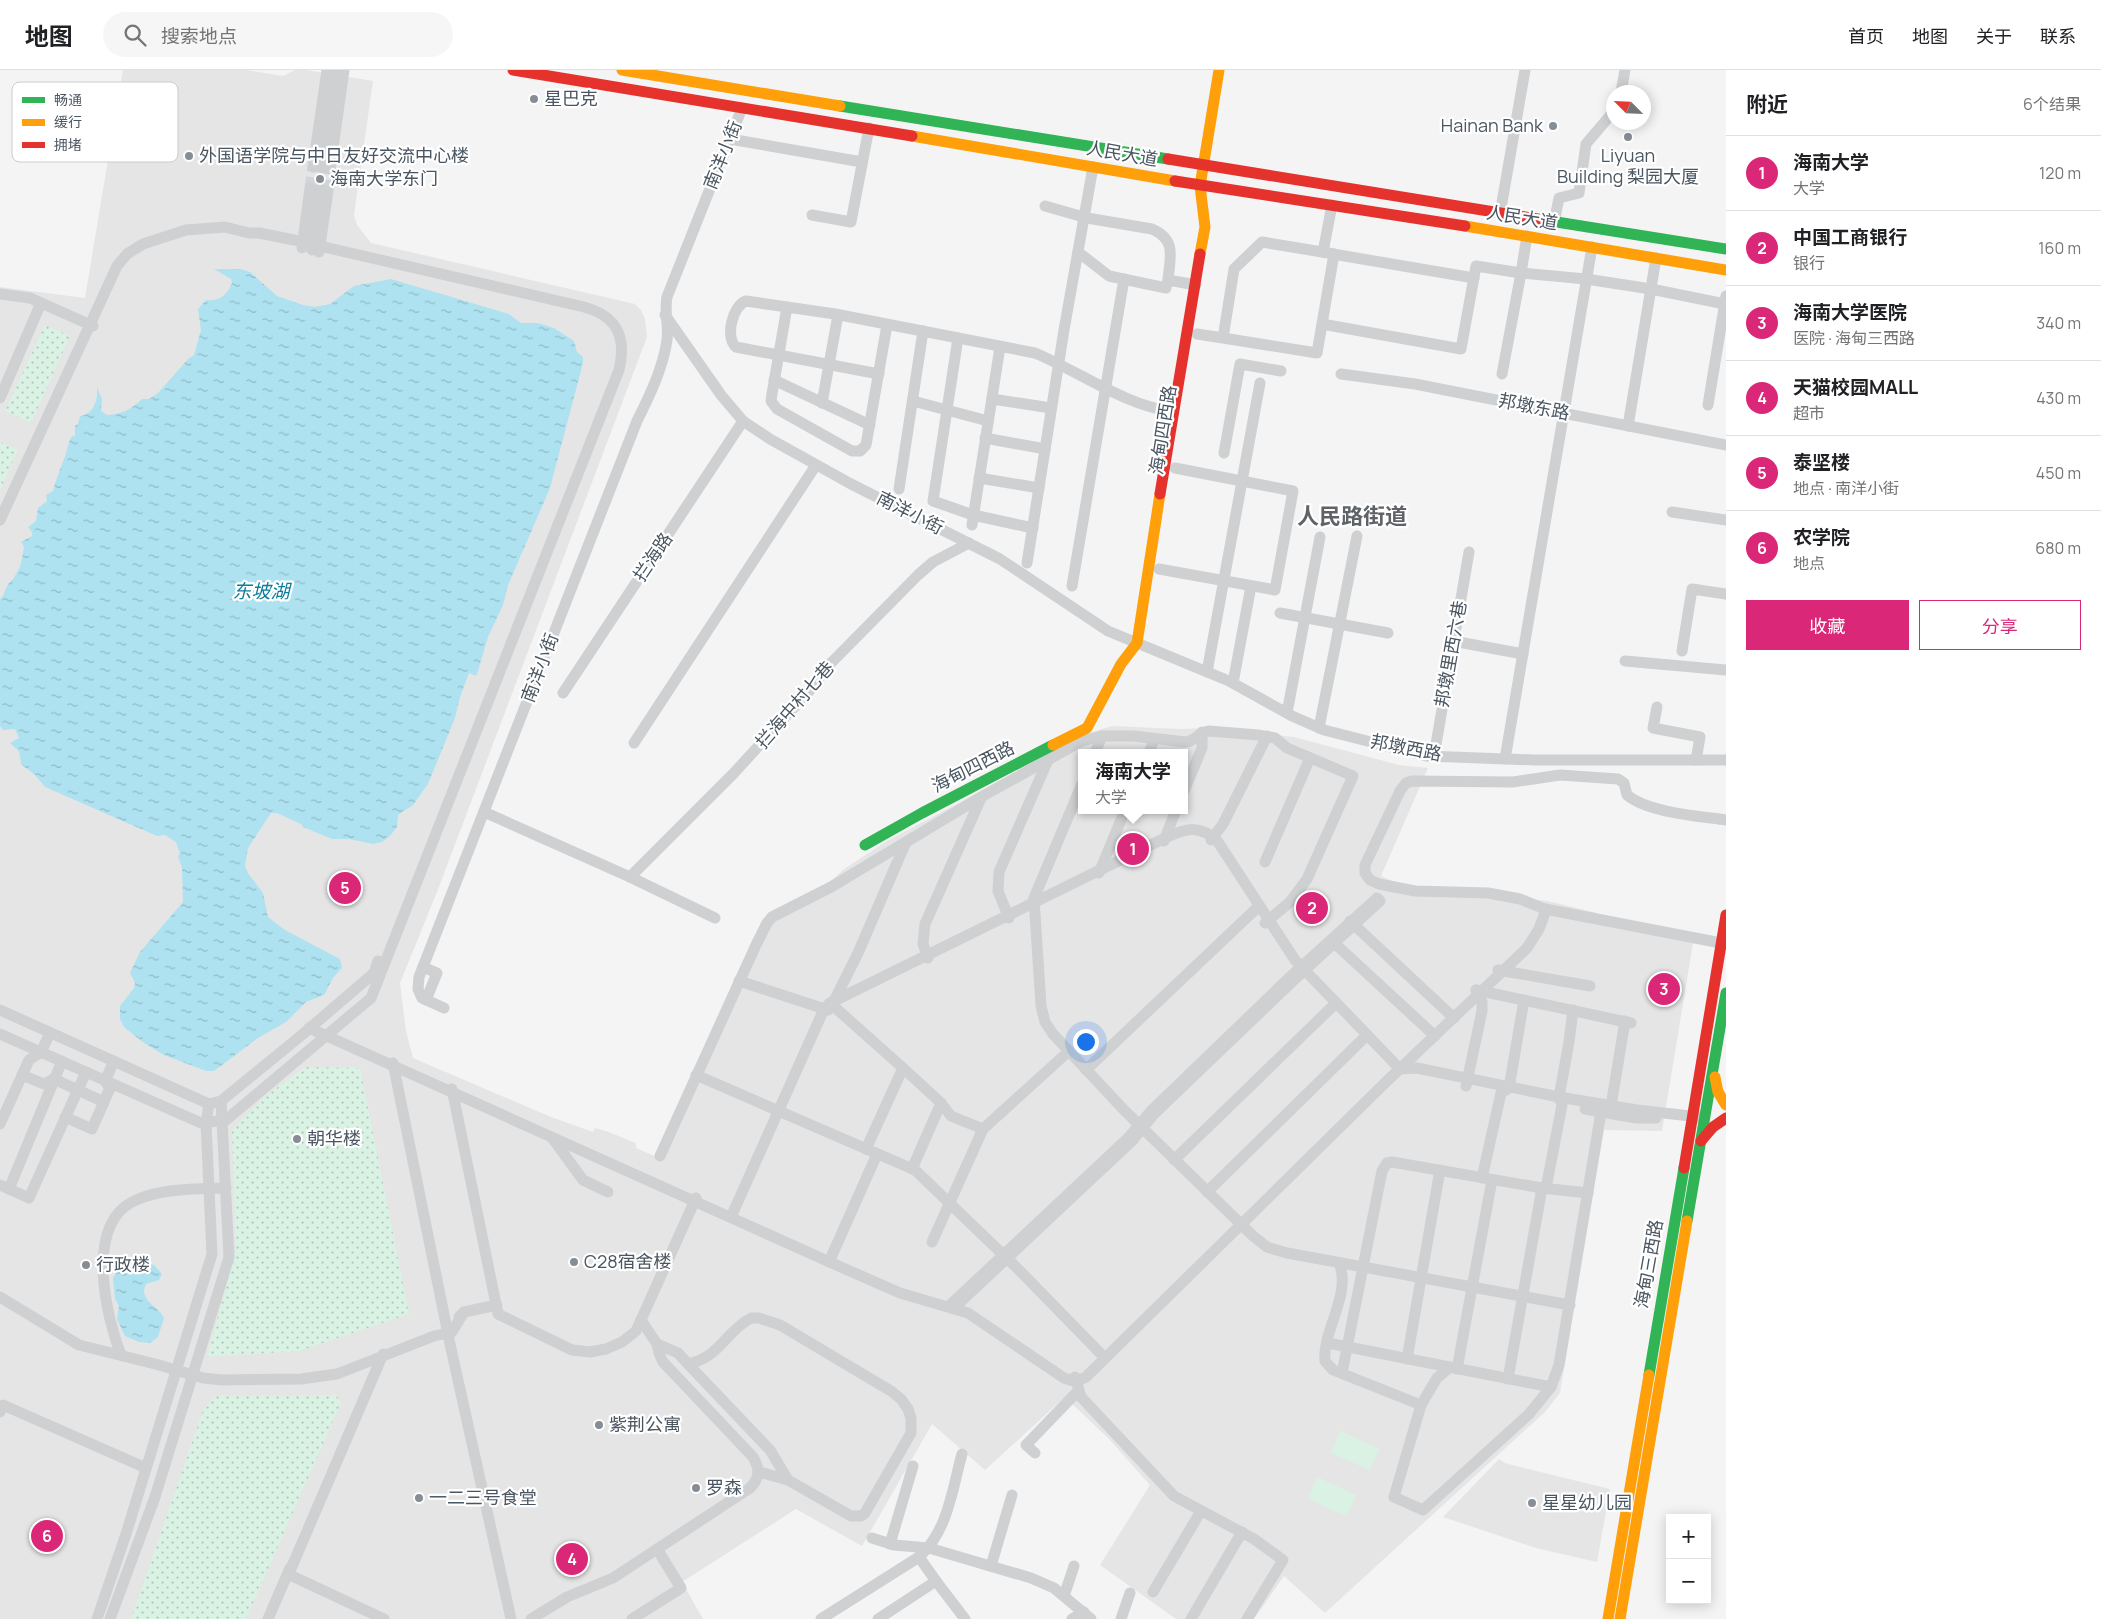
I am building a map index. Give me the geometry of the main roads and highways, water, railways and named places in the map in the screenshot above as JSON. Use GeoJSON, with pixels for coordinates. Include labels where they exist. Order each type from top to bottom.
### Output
{"type":"FeatureCollection","features":[{"type":"Feature","properties":{"kind":"main road","name":"人民大道"},"geometry":{"type":"LineString","coordinates":[[513,70],[869,128],[1206,186],[1527,236],[1726,270]]}},
{"type":"Feature","properties":{"kind":"main road","name":"人民大道"},"geometry":{"type":"LineString","coordinates":[[622,70],[1726,250]]}},
{"type":"Feature","properties":{"kind":"main road"},"geometry":{"type":"LineString","coordinates":[[1210,166],[1219,70]]}},
{"type":"Feature","properties":{"kind":"main road"},"geometry":{"type":"LineString","coordinates":[[1206,186],[1230,70]]}},
{"type":"Feature","properties":{"kind":"main road","name":"海甸四西路"},"geometry":{"type":"LineString","coordinates":[[1142,645],[1173,412],[1206,227],[1206,186]]}},
{"type":"Feature","properties":{"kind":"main road","name":"海甸四西路"},"geometry":{"type":"LineString","coordinates":[[865,845],[922,813],[1087,728],[1121,664],[1142,645],[1159,569],[1215,228],[1206,186]]}},
{"type":"Feature","properties":{"kind":"main road","name":"海甸三西路"},"geometry":{"type":"LineString","coordinates":[[1608,1619],[1726,915]]}},
{"type":"Feature","properties":{"kind":"main road","name":"海甸三西路"},"geometry":{"type":"LineString","coordinates":[[1620,1619],[1702,1141],[1708,1122],[1714,1066],[1726,992]]}},
{"type":"Feature","properties":{"kind":"main road"},"geometry":{"type":"LineString","coordinates":[[1714,1066],[1718,1092],[1726,1105]]}},
{"type":"Feature","properties":{"kind":"main road"},"geometry":{"type":"LineString","coordinates":[[1708,1122],[1726,1118]]}},
{"type":"Feature","properties":{"kind":"water","name":"东坡湖"},"geometry":{"type":"Polygon","coordinates":[[[214,269],[240,269],[250,272],[277,296],[315,307],[330,304],[354,286],[391,279],[509,314],[521,323],[538,323],[554,328],[574,341],[577,352],[583,357],[583,363],[550,488],[508,585],[503,605],[488,637],[477,674],[476,676],[469,673],[455,718],[428,784],[413,805],[398,815],[397,827],[382,842],[373,844],[349,839],[332,839],[303,827],[301,824],[277,813],[271,813],[248,848],[245,865],[247,872],[263,893],[268,917],[285,930],[340,959],[342,968],[333,978],[324,995],[306,1002],[286,1022],[258,1038],[214,1071],[206,1071],[164,1055],[144,1043],[124,1027],[120,1019],[120,1006],[134,988],[135,983],[130,973],[140,952],[183,902],[182,868],[176,842],[165,835],[157,836],[45,787],[35,775],[21,764],[19,751],[10,743],[19,738],[15,729],[3,730],[0,726],[0,599],[19,569],[24,547],[21,542],[32,536],[32,532],[28,527],[36,521],[38,508],[47,501],[46,495],[53,491],[69,442],[72,436],[75,436],[75,426],[78,424],[80,416],[85,415],[94,406],[97,397],[97,387],[102,399],[101,411],[107,415],[126,410],[142,399],[149,399],[158,393],[188,359],[194,355],[201,330],[198,309],[206,300],[215,300],[222,297],[232,283],[231,279],[214,269]]]}},
{"type":"Feature","properties":{"kind":"water"},"geometry":{"type":"Polygon","coordinates":[[[134,1260],[154,1265],[162,1274],[159,1280],[146,1284],[144,1290],[147,1299],[164,1318],[158,1337],[150,1343],[139,1342],[125,1336],[117,1319],[119,1306],[115,1299],[113,1278],[119,1268],[134,1260]]]}},
{"type":"Feature","properties":{"kind":"tunnel"},"geometry":{"type":"LineString","coordinates":[[310,188],[313,167]]}},
{"type":"Feature","properties":{"kind":"tunnel"},"geometry":{"type":"LineString","coordinates":[[320,189],[322,168]]}},
{"type":"Feature","properties":{"kind":"tunnel"},"geometry":{"type":"LineString","coordinates":[[328,191],[330,169]]}},
{"type":"Feature","properties":{"kind":"place","name":"星巴克"},"geometry":{"type":"Point","coordinates":[534,99]}},
{"type":"Feature","properties":{"kind":"place","name":"Hainan Bank"},"geometry":{"type":"Point","coordinates":[1553,126]}},
{"type":"Feature","properties":{"kind":"place","name":"Liyuan Building 梨园大厦"},"geometry":{"type":"Point","coordinates":[1628,137]}},
{"type":"Feature","properties":{"kind":"place","name":"外国语学院与中日友好交流中心楼"},"geometry":{"type":"Point","coordinates":[189,156]}},
{"type":"Feature","properties":{"kind":"place","name":"海南大学东门"},"geometry":{"type":"Point","coordinates":[320,179]}},
{"type":"Feature","properties":{"kind":"place","name":"海南大学"},"geometry":{"type":"Point","coordinates":[1133,849]}},
{"type":"Feature","properties":{"kind":"place","name":"泰坚楼"},"geometry":{"type":"Point","coordinates":[345,888]}},
{"type":"Feature","properties":{"kind":"place","name":"中国工商银行"},"geometry":{"type":"Point","coordinates":[1312,908]}},
{"type":"Feature","properties":{"kind":"place","name":"海南大学医院"},"geometry":{"type":"Point","coordinates":[1664,989]}},
{"type":"Feature","properties":{"kind":"place","name":"朝华楼"},"geometry":{"type":"Point","coordinates":[297,1139]}},
{"type":"Feature","properties":{"kind":"place","name":"C28宿舍楼"},"geometry":{"type":"Point","coordinates":[574,1262]}},
{"type":"Feature","properties":{"kind":"place","name":"行政楼"},"geometry":{"type":"Point","coordinates":[86,1265]}},
{"type":"Feature","properties":{"kind":"place","name":"紫荆公寓"},"geometry":{"type":"Point","coordinates":[599,1425]}},
{"type":"Feature","properties":{"kind":"place","name":"罗森"},"geometry":{"type":"Point","coordinates":[696,1488]}},
{"type":"Feature","properties":{"kind":"place","name":"一二三号食堂"},"geometry":{"type":"Point","coordinates":[419,1498]}},
{"type":"Feature","properties":{"kind":"place","name":"星星幼儿园"},"geometry":{"type":"Point","coordinates":[1532,1503]}},
{"type":"Feature","properties":{"kind":"place","name":"农学院"},"geometry":{"type":"Point","coordinates":[47,1536]}},
{"type":"Feature","properties":{"kind":"place","name":"天猫校园MALL"},"geometry":{"type":"Point","coordinates":[572,1559]}},
{"type":"Feature","properties":{"kind":"district","name":"人民路街道"},"geometry":{"type":"Point","coordinates":[1352,516]}}]}
